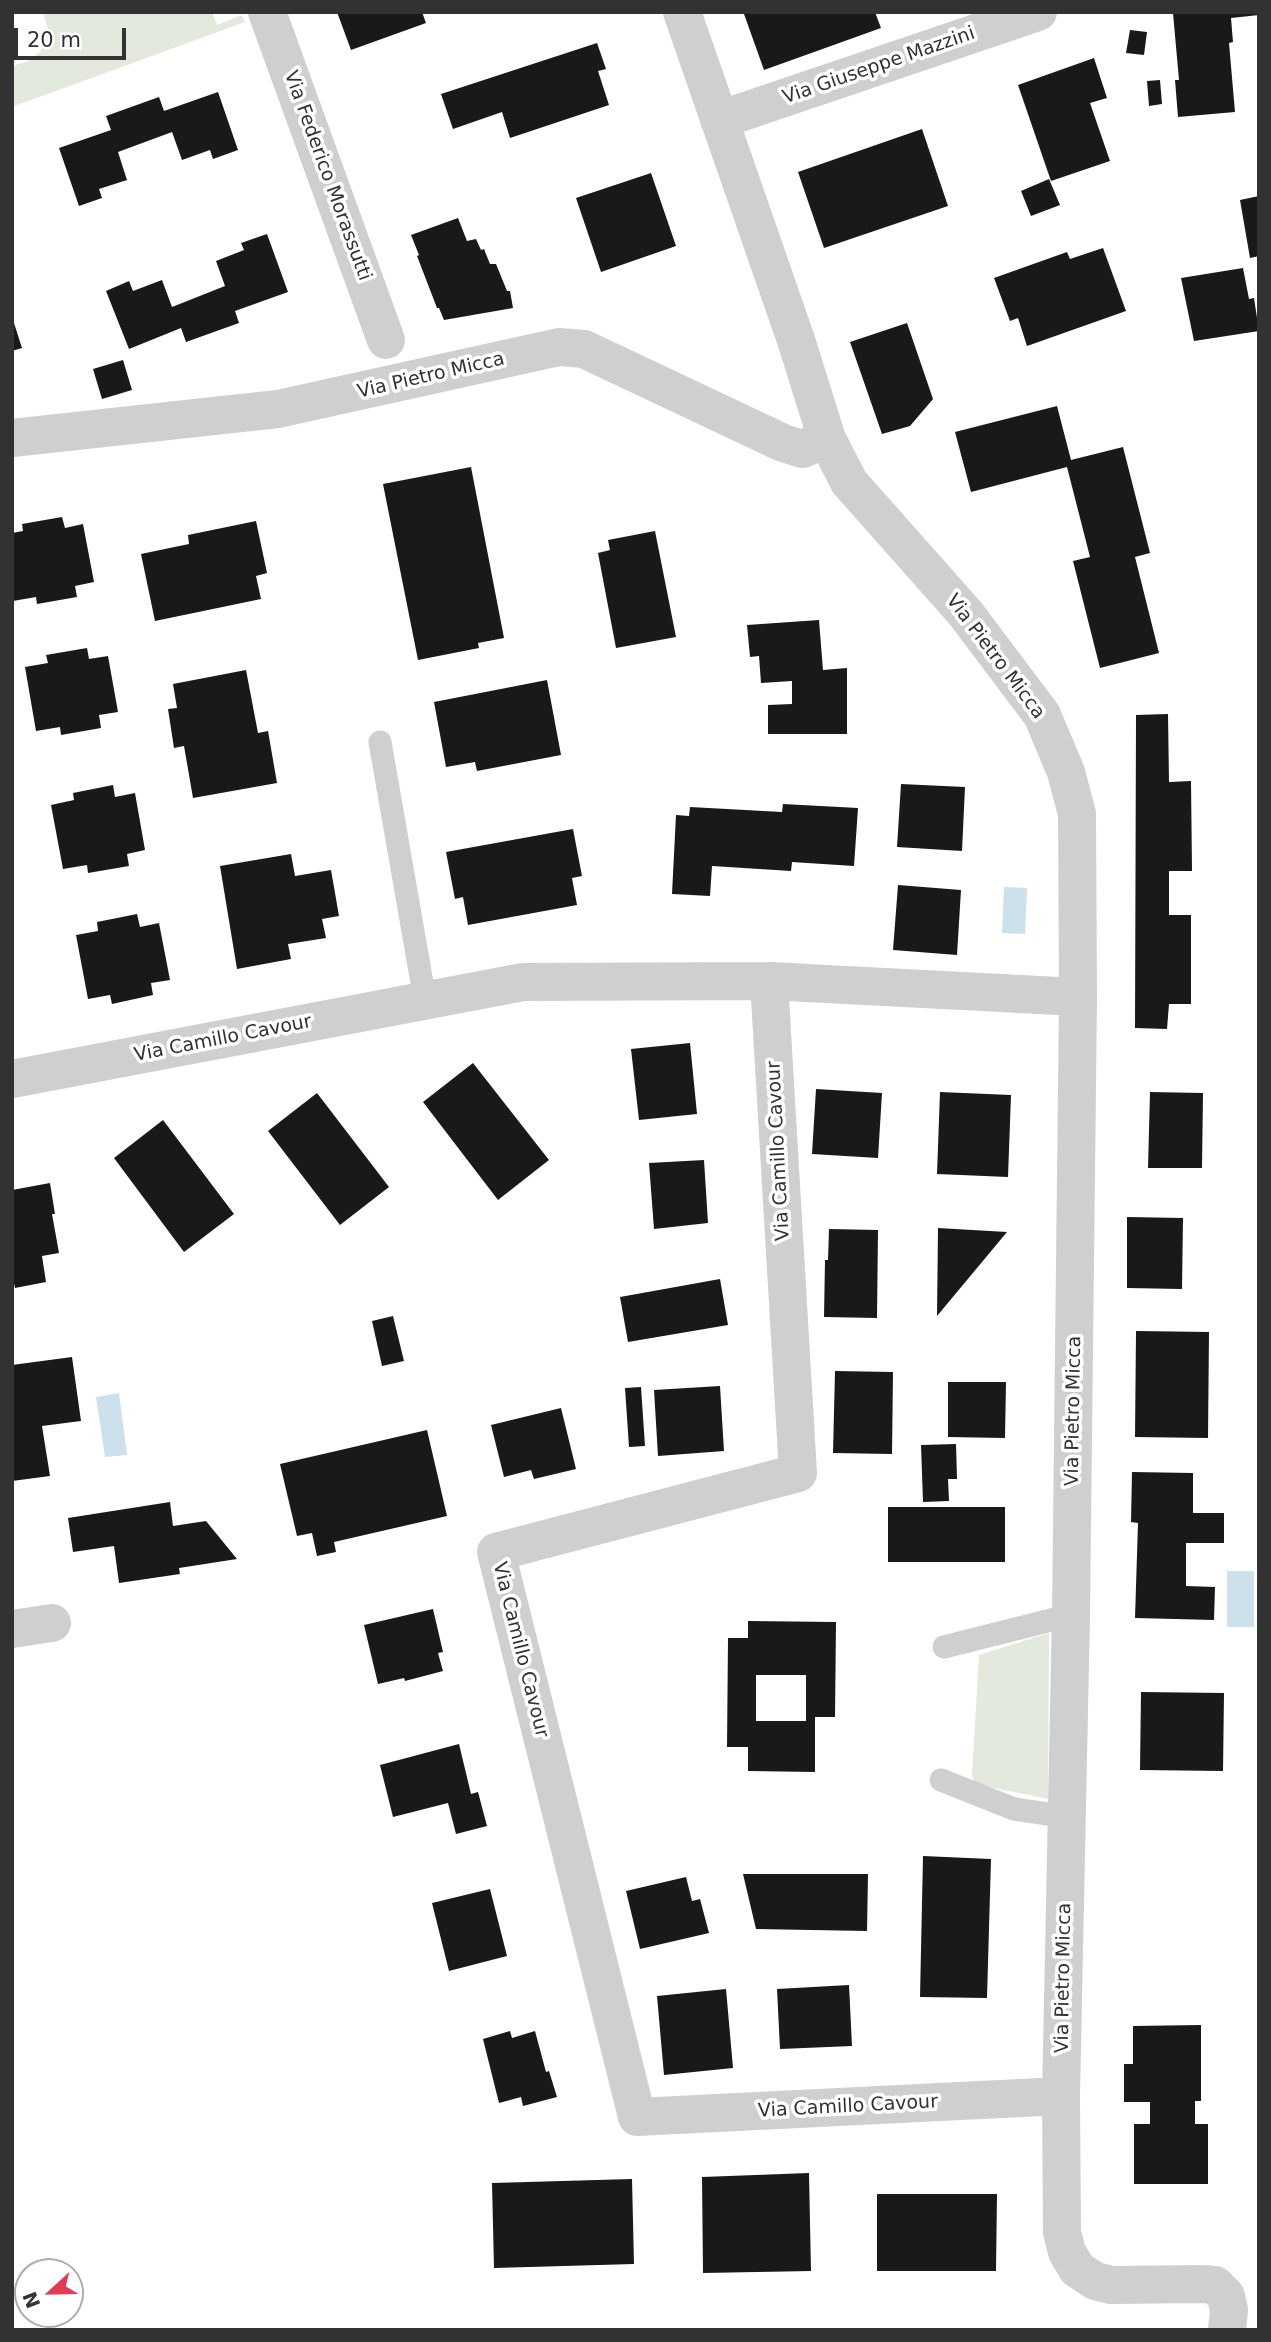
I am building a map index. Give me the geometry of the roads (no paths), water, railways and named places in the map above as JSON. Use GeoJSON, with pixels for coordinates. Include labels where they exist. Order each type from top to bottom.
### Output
{"type":"FeatureCollection","features":[{"type":"Feature","properties":{"kind":"street","name":"Via Federico Morassutti"},"geometry":{"type":"LineString","coordinates":[[267,12],[386,340]]}},
{"type":"Feature","properties":{"kind":"street","name":"Via Pietro Micca"},"geometry":{"type":"LineString","coordinates":[[682,12],[796,340],[827,439],[849,482],[966,614],[1042,715],[1066,772],[1077,814],[1078,998],[1068,1817],[1061,2096],[1062,2232],[1067,2252],[1077,2269],[1095,2281],[1111,2285],[1215,2286],[1226,2297],[1227,2330]]}},
{"type":"Feature","properties":{"kind":"street","name":"Via Giuseppe Mazzini"},"geometry":{"type":"LineString","coordinates":[[719,120],[1038,12]]}},
{"type":"Feature","properties":{"kind":"street","name":"Via Pietro Micca"},"geometry":{"type":"LineString","coordinates":[[12,438],[278,409],[559,347],[584,349],[783,443],[802,449],[827,439]]}},
{"type":"Feature","properties":{"kind":"street","name":"Via Camillo Cavour"},"geometry":{"type":"LineString","coordinates":[[12,1079],[523,982],[769,981],[1078,998]]}},
{"type":"Feature","properties":{"kind":"street","name":"Via Camillo Cavour"},"geometry":{"type":"LineString","coordinates":[[769,981],[798,1473],[496,1552],[637,2117],[1061,2096]]}},
{"type":"Feature","properties":{"kind":"street"},"geometry":{"type":"LineString","coordinates":[[12,1629],[52,1623]]}},
{"type":"Feature","properties":{"kind":"lane"},"geometry":{"type":"LineString","coordinates":[[380,742],[425,1000]]}},
{"type":"Feature","properties":{"kind":"lane"},"geometry":{"type":"LineString","coordinates":[[944,1647],[1071,1615]]}},
{"type":"Feature","properties":{"kind":"lane"},"geometry":{"type":"LineString","coordinates":[[941,1780],[1014,1809],[1068,1817]]}},
{"type":"Feature","properties":{"kind":"water"},"geometry":{"type":"Polygon","coordinates":[[[1004,887],[1027,888],[1025,934],[1002,933],[1004,887]]]}},
{"type":"Feature","properties":{"kind":"water"},"geometry":{"type":"Polygon","coordinates":[[[119,1393],[127,1455],[105,1457],[96,1397],[119,1393]]]}},
{"type":"Feature","properties":{"kind":"water"},"geometry":{"type":"Polygon","coordinates":[[[1227,1571],[1254,1571],[1254,1627],[1227,1627],[1227,1571]]]}}]}
